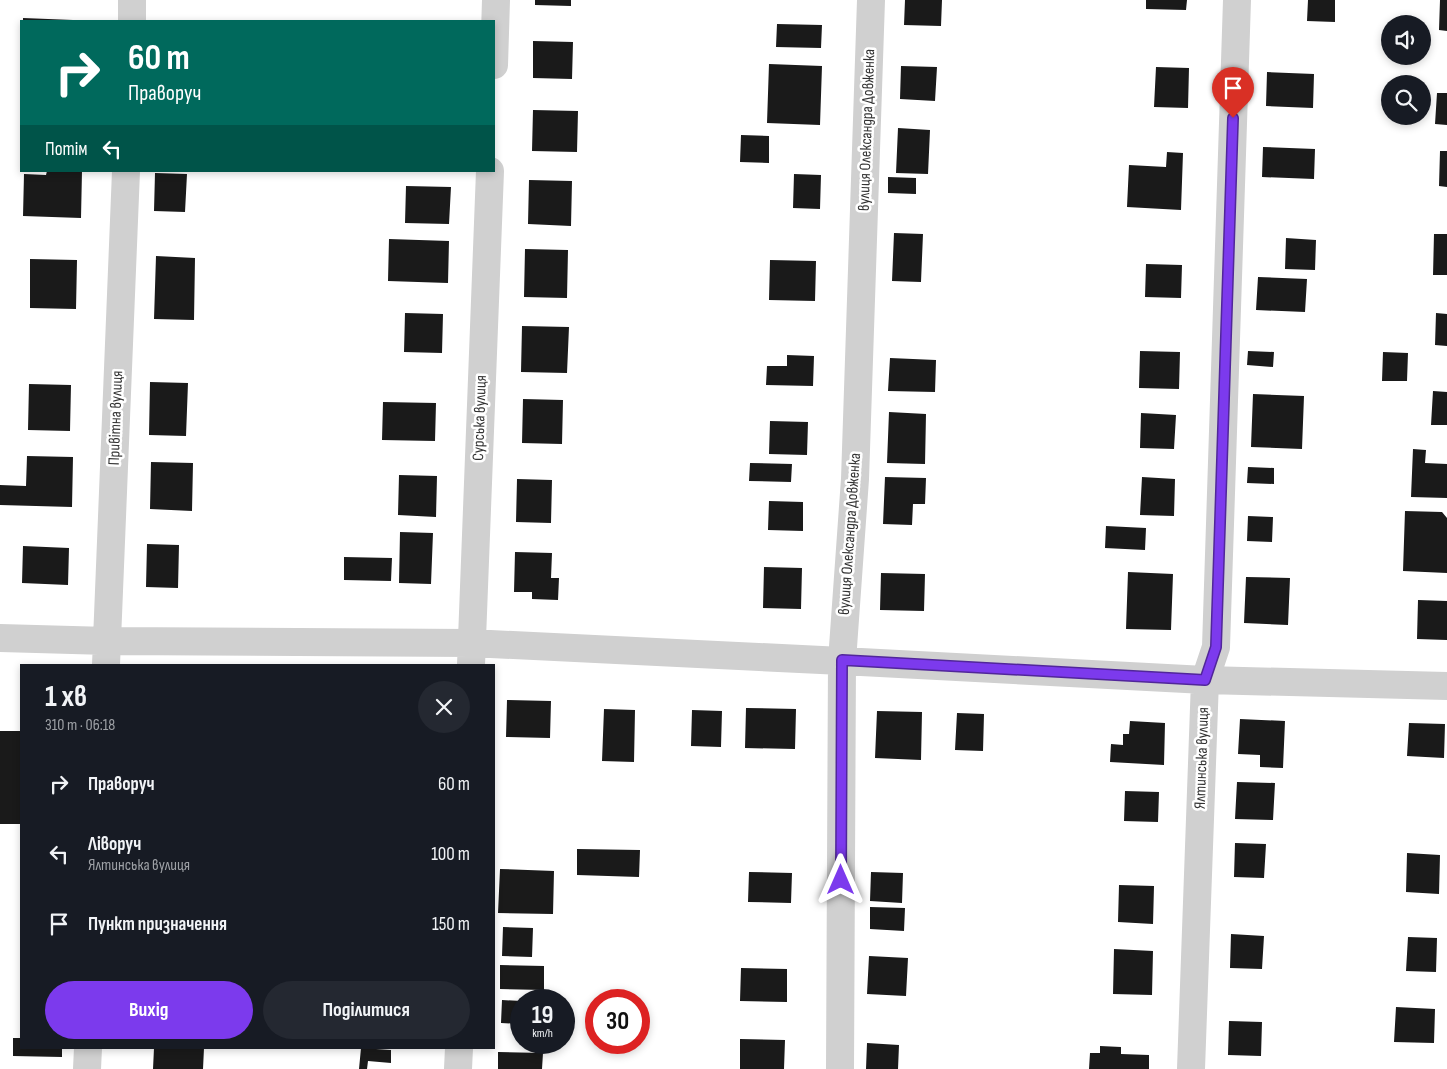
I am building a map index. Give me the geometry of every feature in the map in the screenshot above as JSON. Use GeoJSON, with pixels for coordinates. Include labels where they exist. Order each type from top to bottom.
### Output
{"type":"FeatureCollection","features":[{"type":"Feature","properties":{"kind":"street"},"geometry":{"type":"LineString","coordinates":[[132,0],[132,20]]}},
{"type":"Feature","properties":{"kind":"street"},"geometry":{"type":"LineString","coordinates":[[495,32],[496,0]]}},
{"type":"Feature","properties":{"kind":"street","name":"вулиця Олександра Довженка"},"geometry":{"type":"LineString","coordinates":[[840,1069],[842,660],[855,480],[871,0]]}},
{"type":"Feature","properties":{"kind":"street","name":"Ялтинська вулиця"},"geometry":{"type":"LineString","coordinates":[[1191,1069],[1205,680],[1216,647],[1237,0]]}},
{"type":"Feature","properties":{"kind":"street","name":"Привітна вулиця"},"geometry":{"type":"LineString","coordinates":[[107,653],[126,172]]}},
{"type":"Feature","properties":{"kind":"street","name":"Сурська вулиця"},"geometry":{"type":"LineString","coordinates":[[471,654],[490,172]]}},
{"type":"Feature","properties":{"kind":"street"},"geometry":{"type":"LineString","coordinates":[[0,638],[107,653],[471,654],[842,660],[1205,680],[1447,686]]}},
{"type":"Feature","properties":{"kind":"street"},"geometry":{"type":"LineString","coordinates":[[87,1069],[88,1049]]}},
{"type":"Feature","properties":{"kind":"street"},"geometry":{"type":"LineString","coordinates":[[458,1069],[459,1049]]}},
{"type":"Feature","properties":{"kind":"building"},"geometry":{"type":"Polygon","coordinates":[[[535,0],[571,0],[571,6],[535,5],[535,0]]]}},
{"type":"Feature","properties":{"kind":"building"},"geometry":{"type":"Polygon","coordinates":[[[905,0],[942,0],[941,26],[904,25],[905,0]]]}},
{"type":"Feature","properties":{"kind":"building"},"geometry":{"type":"Polygon","coordinates":[[[1146,0],[1187,0],[1186,10],[1146,9],[1146,0]]]}},
{"type":"Feature","properties":{"kind":"building"},"geometry":{"type":"Polygon","coordinates":[[[1308,0],[1335,0],[1335,22],[1307,21],[1308,0]]]}},
{"type":"Feature","properties":{"kind":"building"},"geometry":{"type":"Polygon","coordinates":[[[1440,0],[1447,0],[1447,31],[1439,30],[1440,0]]]}},
{"type":"Feature","properties":{"kind":"building"},"geometry":{"type":"Polygon","coordinates":[[[23,18],[73,20],[23,20],[23,18]]]}},
{"type":"Feature","properties":{"kind":"building"},"geometry":{"type":"Polygon","coordinates":[[[777,24],[822,25],[821,48],[776,47],[777,24]]]}},
{"type":"Feature","properties":{"kind":"building"},"geometry":{"type":"Polygon","coordinates":[[[533,41],[573,42],[572,79],[533,78],[533,41]]]}},
{"type":"Feature","properties":{"kind":"building"},"geometry":{"type":"Polygon","coordinates":[[[769,64],[822,66],[820,125],[767,123],[769,64]]]}},
{"type":"Feature","properties":{"kind":"building"},"geometry":{"type":"Polygon","coordinates":[[[901,66],[937,67],[935,101],[900,99],[901,66]]]}},
{"type":"Feature","properties":{"kind":"building"},"geometry":{"type":"Polygon","coordinates":[[[1156,67],[1189,68],[1188,108],[1154,107],[1156,67]]]}},
{"type":"Feature","properties":{"kind":"building"},"geometry":{"type":"Polygon","coordinates":[[[1267,72],[1314,74],[1313,108],[1266,106],[1267,72]]]}},
{"type":"Feature","properties":{"kind":"building"},"geometry":{"type":"Polygon","coordinates":[[[1437,93],[1447,93],[1447,125],[1435,124],[1437,93]]]}},
{"type":"Feature","properties":{"kind":"building"},"geometry":{"type":"Polygon","coordinates":[[[533,110],[578,111],[577,152],[532,151],[533,110]]]}},
{"type":"Feature","properties":{"kind":"building"},"geometry":{"type":"Polygon","coordinates":[[[898,128],[930,130],[928,174],[896,173],[898,128]]]}},
{"type":"Feature","properties":{"kind":"building"},"geometry":{"type":"Polygon","coordinates":[[[741,135],[769,136],[769,163],[740,162],[741,135]]]}},
{"type":"Feature","properties":{"kind":"building"},"geometry":{"type":"Polygon","coordinates":[[[1263,147],[1315,149],[1314,179],[1262,177],[1263,147]]]}},
{"type":"Feature","properties":{"kind":"building"},"geometry":{"type":"Polygon","coordinates":[[[1440,151],[1447,151],[1447,187],[1439,186],[1440,151]]]}},
{"type":"Feature","properties":{"kind":"building"},"geometry":{"type":"Polygon","coordinates":[[[1167,152],[1183,153],[1181,210],[1127,207],[1129,165],[1166,167],[1167,152]]]}},
{"type":"Feature","properties":{"kind":"building"},"geometry":{"type":"Polygon","coordinates":[[[47,172],[82,172],[81,218],[23,216],[24,174],[46,175],[47,172]]]}},
{"type":"Feature","properties":{"kind":"building"},"geometry":{"type":"Polygon","coordinates":[[[155,173],[187,174],[185,212],[154,211],[155,173]]]}},
{"type":"Feature","properties":{"kind":"building"},"geometry":{"type":"Polygon","coordinates":[[[794,174],[821,175],[820,209],[793,208],[794,174]]]}},
{"type":"Feature","properties":{"kind":"building"},"geometry":{"type":"Polygon","coordinates":[[[888,177],[916,178],[916,194],[888,193],[888,177]]]}},
{"type":"Feature","properties":{"kind":"building"},"geometry":{"type":"Polygon","coordinates":[[[529,180],[572,181],[571,226],[528,224],[529,180]]]}},
{"type":"Feature","properties":{"kind":"building"},"geometry":{"type":"Polygon","coordinates":[[[406,186],[451,187],[449,224],[405,223],[406,186]]]}},
{"type":"Feature","properties":{"kind":"building"},"geometry":{"type":"Polygon","coordinates":[[[894,233],[923,234],[921,282],[892,281],[894,233]]]}},
{"type":"Feature","properties":{"kind":"building"},"geometry":{"type":"Polygon","coordinates":[[[1434,234],[1447,234],[1447,275],[1433,275],[1434,234]]]}},
{"type":"Feature","properties":{"kind":"building"},"geometry":{"type":"Polygon","coordinates":[[[1286,238],[1316,240],[1315,270],[1285,269],[1286,238]]]}},
{"type":"Feature","properties":{"kind":"building"},"geometry":{"type":"Polygon","coordinates":[[[389,239],[449,241],[448,283],[388,281],[389,239]]]}},
{"type":"Feature","properties":{"kind":"building"},"geometry":{"type":"Polygon","coordinates":[[[525,249],[568,250],[567,298],[524,297],[525,249]]]}},
{"type":"Feature","properties":{"kind":"building"},"geometry":{"type":"Polygon","coordinates":[[[156,256],[195,258],[194,320],[154,319],[156,256]]]}},
{"type":"Feature","properties":{"kind":"building"},"geometry":{"type":"Polygon","coordinates":[[[30,259],[77,260],[76,309],[30,308],[30,259]]]}},
{"type":"Feature","properties":{"kind":"building"},"geometry":{"type":"Polygon","coordinates":[[[770,260],[816,261],[815,301],[769,300],[770,260]]]}},
{"type":"Feature","properties":{"kind":"building"},"geometry":{"type":"Polygon","coordinates":[[[1146,264],[1182,265],[1181,298],[1145,297],[1146,264]]]}},
{"type":"Feature","properties":{"kind":"building"},"geometry":{"type":"Polygon","coordinates":[[[1258,277],[1307,279],[1305,312],[1256,310],[1258,277]]]}},
{"type":"Feature","properties":{"kind":"building"},"geometry":{"type":"Polygon","coordinates":[[[405,313],[443,314],[442,353],[404,352],[405,313]]]}},
{"type":"Feature","properties":{"kind":"building"},"geometry":{"type":"Polygon","coordinates":[[[1436,313],[1447,314],[1447,346],[1435,345],[1436,313]]]}},
{"type":"Feature","properties":{"kind":"building"},"geometry":{"type":"Polygon","coordinates":[[[522,326],[569,327],[567,373],[521,372],[522,326]]]}},
{"type":"Feature","properties":{"kind":"building"},"geometry":{"type":"Polygon","coordinates":[[[1140,351],[1180,352],[1179,389],[1139,388],[1140,351]]]}},
{"type":"Feature","properties":{"kind":"building"},"geometry":{"type":"Polygon","coordinates":[[[1248,351],[1274,352],[1273,367],[1247,365],[1248,351]]]}},
{"type":"Feature","properties":{"kind":"building"},"geometry":{"type":"Polygon","coordinates":[[[1383,352],[1408,353],[1407,381],[1382,381],[1383,352]]]}},
{"type":"Feature","properties":{"kind":"building"},"geometry":{"type":"Polygon","coordinates":[[[787,355],[814,356],[813,386],[766,385],[767,366],[787,366],[787,355]]]}},
{"type":"Feature","properties":{"kind":"building"},"geometry":{"type":"Polygon","coordinates":[[[890,358],[936,360],[935,392],[888,391],[890,358]]]}},
{"type":"Feature","properties":{"kind":"building"},"geometry":{"type":"Polygon","coordinates":[[[150,382],[188,383],[186,436],[149,435],[150,382]]]}},
{"type":"Feature","properties":{"kind":"building"},"geometry":{"type":"Polygon","coordinates":[[[29,384],[71,385],[70,431],[28,430],[29,384]]]}},
{"type":"Feature","properties":{"kind":"building"},"geometry":{"type":"Polygon","coordinates":[[[1433,391],[1447,392],[1447,425],[1431,425],[1433,391]]]}},
{"type":"Feature","properties":{"kind":"building"},"geometry":{"type":"Polygon","coordinates":[[[1253,394],[1304,396],[1302,449],[1251,447],[1253,394]]]}},
{"type":"Feature","properties":{"kind":"building"},"geometry":{"type":"Polygon","coordinates":[[[523,399],[563,400],[562,444],[522,443],[523,399]]]}},
{"type":"Feature","properties":{"kind":"building"},"geometry":{"type":"Polygon","coordinates":[[[383,402],[436,403],[435,441],[382,440],[383,402]]]}},
{"type":"Feature","properties":{"kind":"building"},"geometry":{"type":"Polygon","coordinates":[[[889,412],[926,414],[925,464],[887,463],[889,412]]]}},
{"type":"Feature","properties":{"kind":"building"},"geometry":{"type":"Polygon","coordinates":[[[1141,413],[1176,415],[1174,449],[1140,448],[1141,413]]]}},
{"type":"Feature","properties":{"kind":"building"},"geometry":{"type":"Polygon","coordinates":[[[770,421],[808,422],[807,455],[769,454],[770,421]]]}},
{"type":"Feature","properties":{"kind":"building"},"geometry":{"type":"Polygon","coordinates":[[[1413,449],[1426,450],[1425,463],[1447,464],[1447,498],[1411,497],[1413,449]]]}},
{"type":"Feature","properties":{"kind":"building"},"geometry":{"type":"Polygon","coordinates":[[[27,456],[73,457],[72,507],[0,505],[0,485],[26,486],[27,456]]]}},
{"type":"Feature","properties":{"kind":"building"},"geometry":{"type":"Polygon","coordinates":[[[151,462],[193,463],[192,511],[150,509],[151,462]]]}},
{"type":"Feature","properties":{"kind":"building"},"geometry":{"type":"Polygon","coordinates":[[[750,463],[792,464],[791,482],[749,481],[750,463]]]}},
{"type":"Feature","properties":{"kind":"building"},"geometry":{"type":"Polygon","coordinates":[[[1248,467],[1274,468],[1274,484],[1247,483],[1248,467]]]}},
{"type":"Feature","properties":{"kind":"building"},"geometry":{"type":"Polygon","coordinates":[[[399,475],[437,476],[436,517],[398,515],[399,475]]]}},
{"type":"Feature","properties":{"kind":"building"},"geometry":{"type":"Polygon","coordinates":[[[885,477],[926,478],[925,504],[913,504],[912,525],[883,524],[885,477]]]}},
{"type":"Feature","properties":{"kind":"building"},"geometry":{"type":"Polygon","coordinates":[[[1142,477],[1175,479],[1174,516],[1140,515],[1142,477]]]}},
{"type":"Feature","properties":{"kind":"building"},"geometry":{"type":"Polygon","coordinates":[[[517,479],[552,480],[551,523],[516,522],[517,479]]]}},
{"type":"Feature","properties":{"kind":"building"},"geometry":{"type":"Polygon","coordinates":[[[769,501],[803,502],[803,531],[768,530],[769,501]]]}},
{"type":"Feature","properties":{"kind":"building"},"geometry":{"type":"Polygon","coordinates":[[[1405,511],[1442,512],[1447,518],[1447,573],[1403,571],[1405,511]]]}},
{"type":"Feature","properties":{"kind":"building"},"geometry":{"type":"Polygon","coordinates":[[[1248,516],[1273,517],[1272,542],[1247,541],[1248,516]]]}},
{"type":"Feature","properties":{"kind":"building"},"geometry":{"type":"Polygon","coordinates":[[[1106,526],[1146,528],[1145,550],[1105,548],[1106,526]]]}},
{"type":"Feature","properties":{"kind":"building"},"geometry":{"type":"Polygon","coordinates":[[[400,532],[433,533],[431,584],[399,583],[400,532]]]}},
{"type":"Feature","properties":{"kind":"building"},"geometry":{"type":"Polygon","coordinates":[[[147,544],[179,545],[178,588],[146,587],[147,544]]]}},
{"type":"Feature","properties":{"kind":"building"},"geometry":{"type":"Polygon","coordinates":[[[23,546],[69,548],[68,585],[22,583],[23,546]]]}},
{"type":"Feature","properties":{"kind":"building"},"geometry":{"type":"Polygon","coordinates":[[[515,552],[552,553],[551,578],[559,578],[558,600],[532,599],[532,592],[514,592],[515,552]]]}},
{"type":"Feature","properties":{"kind":"building"},"geometry":{"type":"Polygon","coordinates":[[[344,557],[392,558],[391,581],[344,580],[344,557]]]}},
{"type":"Feature","properties":{"kind":"building"},"geometry":{"type":"Polygon","coordinates":[[[764,567],[802,568],[801,609],[763,608],[764,567]]]}},
{"type":"Feature","properties":{"kind":"building"},"geometry":{"type":"Polygon","coordinates":[[[1128,572],[1173,574],[1171,630],[1126,629],[1128,572]]]}},
{"type":"Feature","properties":{"kind":"building"},"geometry":{"type":"Polygon","coordinates":[[[881,573],[925,574],[924,611],[880,610],[881,573]]]}},
{"type":"Feature","properties":{"kind":"building"},"geometry":{"type":"Polygon","coordinates":[[[1246,577],[1290,578],[1288,625],[1244,623],[1246,577]]]}},
{"type":"Feature","properties":{"kind":"building"},"geometry":{"type":"Polygon","coordinates":[[[1418,600],[1447,601],[1447,640],[1417,639],[1418,600]]]}},
{"type":"Feature","properties":{"kind":"building"},"geometry":{"type":"Polygon","coordinates":[[[507,700],[551,701],[550,738],[506,737],[507,700]]]}},
{"type":"Feature","properties":{"kind":"building"},"geometry":{"type":"Polygon","coordinates":[[[746,708],[796,709],[795,749],[745,748],[746,708]]]}},
{"type":"Feature","properties":{"kind":"building"},"geometry":{"type":"Polygon","coordinates":[[[604,709],[635,710],[634,762],[602,761],[604,709]]]}},
{"type":"Feature","properties":{"kind":"building"},"geometry":{"type":"Polygon","coordinates":[[[692,710],[722,711],[721,747],[691,746],[692,710]]]}},
{"type":"Feature","properties":{"kind":"building"},"geometry":{"type":"Polygon","coordinates":[[[877,711],[922,712],[921,760],[875,758],[877,711]]]}},
{"type":"Feature","properties":{"kind":"building"},"geometry":{"type":"Polygon","coordinates":[[[957,713],[984,714],[983,751],[955,750],[957,713]]]}},
{"type":"Feature","properties":{"kind":"building"},"geometry":{"type":"Polygon","coordinates":[[[1240,719],[1285,721],[1283,768],[1260,767],[1260,755],[1238,754],[1240,719]]]}},
{"type":"Feature","properties":{"kind":"building"},"geometry":{"type":"Polygon","coordinates":[[[1130,721],[1165,723],[1164,765],[1110,762],[1111,744],[1123,745],[1123,734],[1129,734],[1130,721]]]}},
{"type":"Feature","properties":{"kind":"building"},"geometry":{"type":"Polygon","coordinates":[[[1409,723],[1445,724],[1444,758],[1407,756],[1409,723]]]}},
{"type":"Feature","properties":{"kind":"building"},"geometry":{"type":"Polygon","coordinates":[[[0,731],[20,731],[20,824],[0,824],[0,731]]]}},
{"type":"Feature","properties":{"kind":"building"},"geometry":{"type":"Polygon","coordinates":[[[1237,782],[1275,783],[1273,820],[1235,819],[1237,782]]]}},
{"type":"Feature","properties":{"kind":"building"},"geometry":{"type":"Polygon","coordinates":[[[1125,791],[1159,792],[1158,822],[1124,821],[1125,791]]]}},
{"type":"Feature","properties":{"kind":"building"},"geometry":{"type":"Polygon","coordinates":[[[1235,843],[1266,844],[1264,878],[1234,877],[1235,843]]]}},
{"type":"Feature","properties":{"kind":"building"},"geometry":{"type":"Polygon","coordinates":[[[577,849],[640,850],[639,877],[577,875],[577,849]]]}},
{"type":"Feature","properties":{"kind":"building"},"geometry":{"type":"Polygon","coordinates":[[[1407,853],[1440,855],[1439,894],[1406,892],[1407,853]]]}},
{"type":"Feature","properties":{"kind":"building"},"geometry":{"type":"Polygon","coordinates":[[[500,869],[554,871],[553,914],[498,913],[500,869]]]}},
{"type":"Feature","properties":{"kind":"building"},"geometry":{"type":"Polygon","coordinates":[[[749,872],[792,873],[791,903],[748,902],[749,872]]]}},
{"type":"Feature","properties":{"kind":"building"},"geometry":{"type":"Polygon","coordinates":[[[871,872],[903,873],[902,903],[870,901],[871,872]]]}},
{"type":"Feature","properties":{"kind":"building"},"geometry":{"type":"Polygon","coordinates":[[[1119,885],[1154,886],[1153,924],[1118,922],[1119,885]]]}},
{"type":"Feature","properties":{"kind":"building"},"geometry":{"type":"Polygon","coordinates":[[[870,907],[905,908],[904,931],[870,929],[870,907]]]}},
{"type":"Feature","properties":{"kind":"building"},"geometry":{"type":"Polygon","coordinates":[[[503,927],[533,928],[532,957],[502,956],[503,927]]]}},
{"type":"Feature","properties":{"kind":"building"},"geometry":{"type":"Polygon","coordinates":[[[1231,934],[1264,936],[1262,969],[1230,968],[1231,934]]]}},
{"type":"Feature","properties":{"kind":"building"},"geometry":{"type":"Polygon","coordinates":[[[1408,937],[1437,938],[1436,972],[1406,971],[1408,937]]]}},
{"type":"Feature","properties":{"kind":"building"},"geometry":{"type":"Polygon","coordinates":[[[1114,949],[1153,951],[1152,995],[1113,994],[1114,949]]]}},
{"type":"Feature","properties":{"kind":"building"},"geometry":{"type":"Polygon","coordinates":[[[869,956],[908,958],[906,996],[867,994],[869,956]]]}},
{"type":"Feature","properties":{"kind":"building"},"geometry":{"type":"Polygon","coordinates":[[[500,965],[544,966],[544,989],[500,989],[500,965]]]}},
{"type":"Feature","properties":{"kind":"building"},"geometry":{"type":"Polygon","coordinates":[[[741,968],[787,969],[787,1002],[740,1001],[741,968]]]}},
{"type":"Feature","properties":{"kind":"building"},"geometry":{"type":"Polygon","coordinates":[[[502,1000],[510,1000],[510,1023],[501,1023],[502,1000]]]}},
{"type":"Feature","properties":{"kind":"building"},"geometry":{"type":"Polygon","coordinates":[[[1396,1007],[1435,1009],[1434,1043],[1394,1042],[1396,1007]]]}},
{"type":"Feature","properties":{"kind":"building"},"geometry":{"type":"Polygon","coordinates":[[[1229,1021],[1262,1022],[1261,1056],[1228,1055],[1229,1021]]]}},
{"type":"Feature","properties":{"kind":"building"},"geometry":{"type":"Polygon","coordinates":[[[13,1038],[20,1038],[20,1049],[62,1049],[62,1057],[13,1056],[13,1038]]]}},
{"type":"Feature","properties":{"kind":"building"},"geometry":{"type":"Polygon","coordinates":[[[740,1039],[785,1040],[784,1069],[740,1069],[740,1039]]]}},
{"type":"Feature","properties":{"kind":"building"},"geometry":{"type":"Polygon","coordinates":[[[867,1043],[899,1045],[898,1069],[866,1069],[867,1043]]]}},
{"type":"Feature","properties":{"kind":"building"},"geometry":{"type":"Polygon","coordinates":[[[1100,1046],[1121,1047],[1121,1054],[1149,1055],[1149,1069],[1089,1069],[1090,1053],[1100,1053],[1100,1046]]]}},
{"type":"Feature","properties":{"kind":"building"},"geometry":{"type":"Polygon","coordinates":[[[154,1049],[204,1049],[203,1069],[153,1069],[154,1049]]]}},
{"type":"Feature","properties":{"kind":"building"},"geometry":{"type":"Polygon","coordinates":[[[361,1049],[391,1050],[391,1063],[368,1061],[367,1069],[359,1069],[361,1049]]]}},
{"type":"Feature","properties":{"kind":"building"},"geometry":{"type":"Polygon","coordinates":[[[498,1052],[543,1054],[542,1069],[498,1069],[498,1052]]]}},
{"type":"Feature","properties":{"kind":"route"},"geometry":{"type":"LineString","coordinates":[[841,880],[842,660],[1205,680],[1216,647],[1233,118]]}}]}
